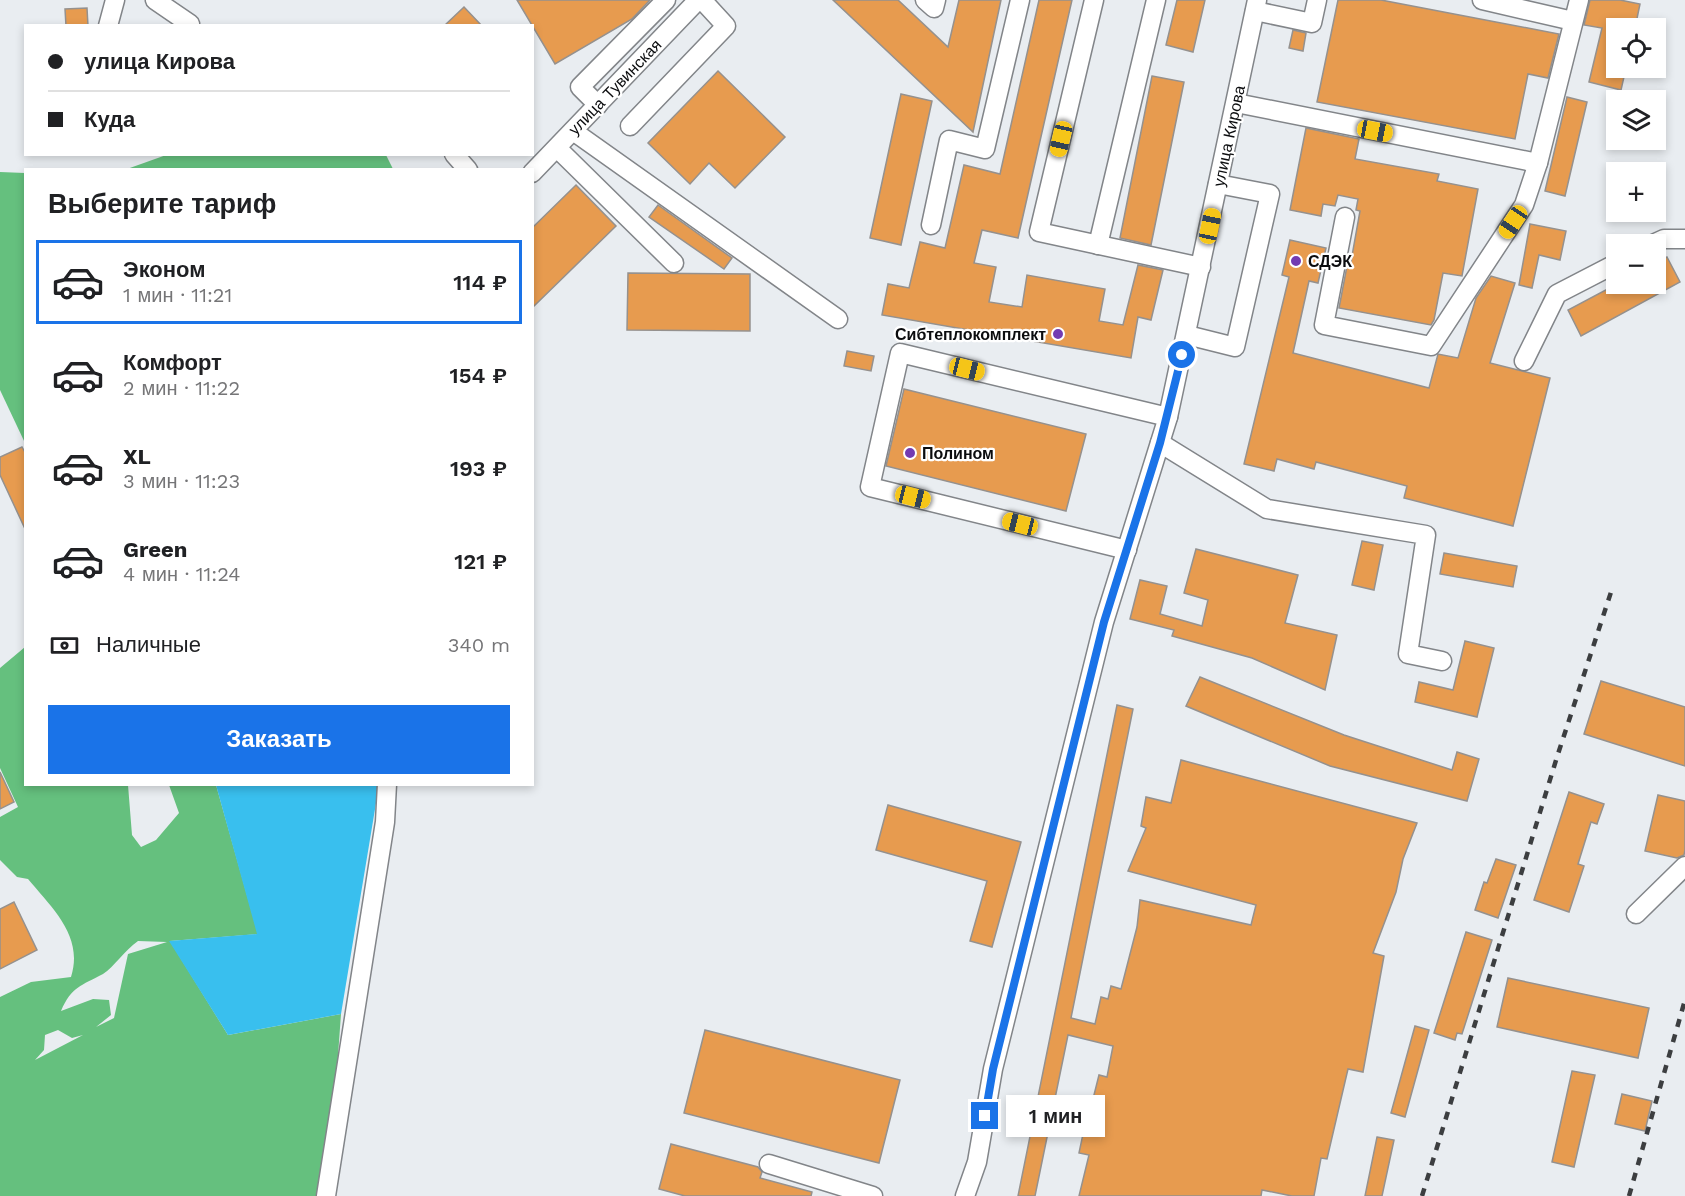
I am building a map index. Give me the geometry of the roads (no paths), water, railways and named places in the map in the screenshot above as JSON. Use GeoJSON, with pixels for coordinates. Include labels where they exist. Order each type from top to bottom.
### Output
{"type":"FeatureCollection","features":[{"type":"Feature","properties":{"kind":"street"},"geometry":{"type":"LineString","coordinates":[[109,24],[115,0]]}},
{"type":"Feature","properties":{"kind":"street"},"geometry":{"type":"LineString","coordinates":[[155,0],[189,24]]}},
{"type":"Feature","properties":{"kind":"street"},"geometry":{"type":"LineString","coordinates":[[598,105],[580,87],[666,0]]}},
{"type":"Feature","properties":{"kind":"street"},"geometry":{"type":"LineString","coordinates":[[630,126],[726,26],[700,0]]}},
{"type":"Feature","properties":{"kind":"street","name":"улица Тувинская"},"geometry":{"type":"LineString","coordinates":[[534,171],[700,0]]}},
{"type":"Feature","properties":{"kind":"street"},"geometry":{"type":"LineString","coordinates":[[925,0],[934,8],[936,0]]}},
{"type":"Feature","properties":{"kind":"street"},"geometry":{"type":"LineString","coordinates":[[931,225],[949,140],[985,149],[1020,0]]}},
{"type":"Feature","properties":{"kind":"street"},"geometry":{"type":"LineString","coordinates":[[1094,0],[1039,232],[1201,267]]}},
{"type":"Feature","properties":{"kind":"street"},"geometry":{"type":"LineString","coordinates":[[1098,245],[1156,0]]}},
{"type":"Feature","properties":{"kind":"street"},"geometry":{"type":"LineString","coordinates":[[1256,5],[1312,23],[1317,0]]}},
{"type":"Feature","properties":{"kind":"street"},"geometry":{"type":"LineString","coordinates":[[1482,0],[1573,21]]}},
{"type":"Feature","properties":{"kind":"street"},"geometry":{"type":"LineString","coordinates":[[1345,217],[1324,325],[1431,346],[1524,205],[1538,163],[1579,0]]}},
{"type":"Feature","properties":{"kind":"street","name":"улица Кирова"},"geometry":{"type":"LineString","coordinates":[[965,1196],[977,1162],[993,1069],[1104,622],[1168,417],[1256,5]]}},
{"type":"Feature","properties":{"kind":"street"},"geometry":{"type":"LineString","coordinates":[[1236,103],[1538,163]]}},
{"type":"Feature","properties":{"kind":"street"},"geometry":{"type":"LineString","coordinates":[[573,131],[838,319]]}},
{"type":"Feature","properties":{"kind":"street"},"geometry":{"type":"LineString","coordinates":[[557,148],[674,263]]}},
{"type":"Feature","properties":{"kind":"street"},"geometry":{"type":"LineString","coordinates":[[456,156],[466,168]]}},
{"type":"Feature","properties":{"kind":"street"},"geometry":{"type":"LineString","coordinates":[[1187,335],[1235,346],[1270,194],[1218,184]]}},
{"type":"Feature","properties":{"kind":"street"},"geometry":{"type":"LineString","coordinates":[[1666,239],[1685,239]]}},
{"type":"Feature","properties":{"kind":"street"},"geometry":{"type":"LineString","coordinates":[[1524,361],[1557,294],[1606,269]]}},
{"type":"Feature","properties":{"kind":"street"},"geometry":{"type":"LineString","coordinates":[[1127,550],[870,487],[900,353],[1168,417]]}},
{"type":"Feature","properties":{"kind":"street"},"geometry":{"type":"LineString","coordinates":[[1160,443],[1267,510],[1426,535],[1408,654],[1442,661]]}},
{"type":"Feature","properties":{"kind":"street"},"geometry":{"type":"LineString","coordinates":[[326,1196],[385,822],[387,786]]}},
{"type":"Feature","properties":{"kind":"street"},"geometry":{"type":"LineString","coordinates":[[1636,914],[1685,866]]}},
{"type":"Feature","properties":{"kind":"street"},"geometry":{"type":"LineString","coordinates":[[769,1164],[873,1196]]}},
{"type":"Feature","properties":{"kind":"water"},"geometry":{"type":"Polygon","coordinates":[[[216,786],[379,786],[341,1014],[228,1035],[169,941],[257,934],[216,786]]]}},
{"type":"Feature","properties":{"kind":"railway"},"geometry":{"type":"LineString","coordinates":[[1422,1196],[1557,757],[1613,586]]}},
{"type":"Feature","properties":{"kind":"railway"},"geometry":{"type":"LineString","coordinates":[[1629,1196],[1685,1000]]}},
{"type":"Feature","properties":{"kind":"place","name":"СДЭК"},"geometry":{"type":"Point","coordinates":[1296,261]}},
{"type":"Feature","properties":{"kind":"place","name":"Сибтеплокомплект"},"geometry":{"type":"Point","coordinates":[1058,334]}},
{"type":"Feature","properties":{"kind":"place","name":"Полином"},"geometry":{"type":"Point","coordinates":[910,453]}}]}
